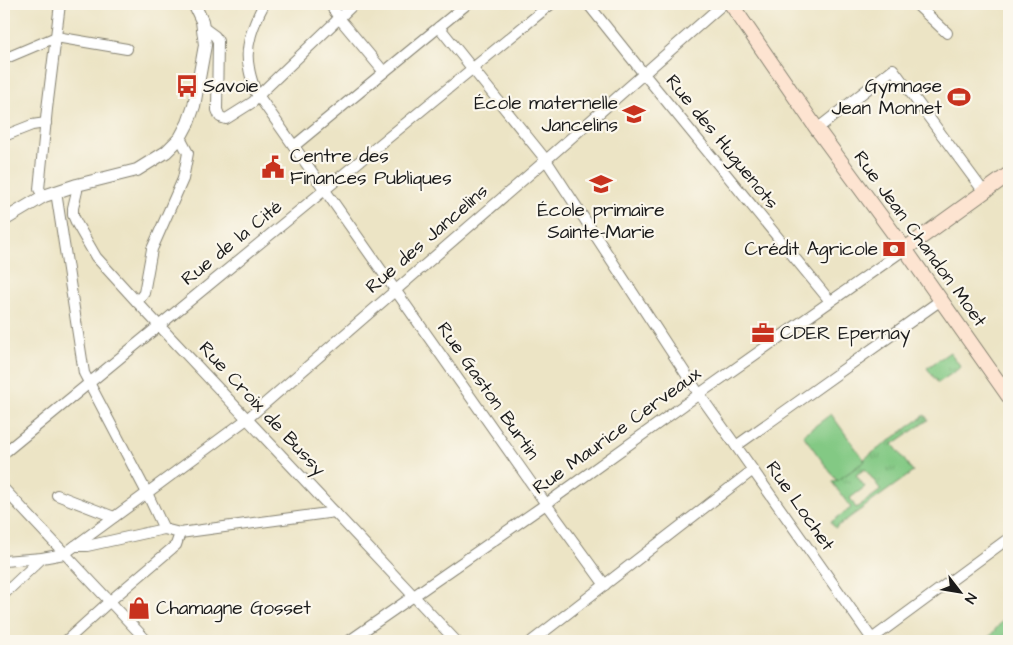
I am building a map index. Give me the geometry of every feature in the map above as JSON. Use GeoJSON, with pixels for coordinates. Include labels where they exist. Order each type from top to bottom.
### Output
{"type":"FeatureCollection","features":[{"type":"Feature","properties":{"kind":"main road","name":"Rue Jean Chandon Moet"},"geometry":{"type":"LineString","coordinates":[[731,4],[1009,397]]}},
{"type":"Feature","properties":{"kind":"main road"},"geometry":{"type":"LineString","coordinates":[[905,249],[1009,174]]}},
{"type":"Feature","properties":{"kind":"street"},"geometry":{"type":"LineString","coordinates":[[44,196],[39,189],[60,4]]}},
{"type":"Feature","properties":{"kind":"street"},"geometry":{"type":"LineString","coordinates":[[4,220],[44,196],[77,185],[137,170],[166,152],[180,138],[194,106],[204,45],[204,28],[194,4]]}},
{"type":"Feature","properties":{"kind":"street","name":"Rue Gaston Burtin"},"geometry":{"type":"LineString","coordinates":[[264,4],[258,14],[248,42],[248,67],[258,95],[605,585]]}},
{"type":"Feature","properties":{"kind":"street"},"geometry":{"type":"LineString","coordinates":[[330,4],[339,18],[384,72]]}},
{"type":"Feature","properties":{"kind":"street"},"geometry":{"type":"LineString","coordinates":[[204,28],[215,36],[218,41],[217,110],[220,116],[226,119],[252,102],[354,4]]}},
{"type":"Feature","properties":{"kind":"street"},"geometry":{"type":"LineString","coordinates":[[294,146],[467,4]]}},
{"type":"Feature","properties":{"kind":"street","name":"Rue de la Cité"},"geometry":{"type":"LineString","coordinates":[[4,453],[551,4]]}},
{"type":"Feature","properties":{"kind":"street","name":"Rue des Huguenots"},"geometry":{"type":"LineString","coordinates":[[588,4],[830,301]]}},
{"type":"Feature","properties":{"kind":"street","name":"Rue des Jancelins"},"geometry":{"type":"LineString","coordinates":[[64,554],[247,419],[724,4]]}},
{"type":"Feature","properties":{"kind":"street"},"geometry":{"type":"LineString","coordinates":[[916,4],[947,33]]}},
{"type":"Feature","properties":{"kind":"street","name":"Rue Lochet"},"geometry":{"type":"LineString","coordinates":[[439,27],[546,160],[699,394],[870,640]]}},
{"type":"Feature","properties":{"kind":"street"},"geometry":{"type":"LineString","coordinates":[[4,59],[56,37],[126,49]]}},
{"type":"Feature","properties":{"kind":"street"},"geometry":{"type":"LineString","coordinates":[[817,128],[893,69],[984,192]]}},
{"type":"Feature","properties":{"kind":"street"},"geometry":{"type":"LineString","coordinates":[[4,136],[32,125],[46,123]]}},
{"type":"Feature","properties":{"kind":"street"},"geometry":{"type":"LineString","coordinates":[[137,302],[144,293],[152,249],[183,179],[188,153],[180,138]]}},
{"type":"Feature","properties":{"kind":"street","name":"Rue Croix de Bussy"},"geometry":{"type":"LineString","coordinates":[[77,185],[73,215],[96,257],[456,641]]}},
{"type":"Feature","properties":{"kind":"street"},"geometry":{"type":"LineString","coordinates":[[56,192],[84,373],[164,529]]}},
{"type":"Feature","properties":{"kind":"street","name":"Rue Maurice Cerveaux"},"geometry":{"type":"LineString","coordinates":[[349,641],[546,504],[905,249]]}},
{"type":"Feature","properties":{"kind":"street"},"geometry":{"type":"LineString","coordinates":[[736,446],[941,300]]}},
{"type":"Feature","properties":{"kind":"street"},"geometry":{"type":"LineString","coordinates":[[532,641],[753,470]]}},
{"type":"Feature","properties":{"kind":"street"},"geometry":{"type":"LineString","coordinates":[[4,489],[147,641]]}},
{"type":"Feature","properties":{"kind":"street"},"geometry":{"type":"LineString","coordinates":[[57,494],[114,517]]}},
{"type":"Feature","properties":{"kind":"street"},"geometry":{"type":"LineString","coordinates":[[75,546],[87,546],[164,529],[180,533],[335,512]]}},
{"type":"Feature","properties":{"kind":"street"},"geometry":{"type":"LineString","coordinates":[[66,641],[176,545],[180,533]]}},
{"type":"Feature","properties":{"kind":"street"},"geometry":{"type":"LineString","coordinates":[[870,640],[1009,538]]}},
{"type":"Feature","properties":{"kind":"street"},"geometry":{"type":"LineString","coordinates":[[4,562],[64,554]]}},
{"type":"Feature","properties":{"kind":"street"},"geometry":{"type":"LineString","coordinates":[[4,594],[42,558]]}},
{"type":"Feature","properties":{"kind":"green space"},"geometry":{"type":"Polygon","coordinates":[[[950,352],[961,367],[938,383],[927,368],[950,352]]]}},
{"type":"Feature","properties":{"kind":"green space"},"geometry":{"type":"Polygon","coordinates":[[[831,414],[865,461],[837,481],[803,435],[831,414]]]}},
{"type":"Feature","properties":{"kind":"green space"},"geometry":{"type":"Polygon","coordinates":[[[925,415],[928,420],[893,444],[913,472],[835,528],[831,522],[851,508],[832,482],[865,461],[864,459],[925,415]],[[865,469],[856,475],[865,487],[850,498],[856,508],[881,490],[865,469]]]}},
{"type":"Feature","properties":{"kind":"green space"},"geometry":{"type":"Polygon","coordinates":[[[1007,615],[1009,617],[1009,641],[986,641],[1007,615]]]}},
{"type":"Feature","properties":{"kind":"place","name":"Savoie"},"geometry":{"type":"Point","coordinates":[187,86]}},
{"type":"Feature","properties":{"kind":"place","name":"Gymnase Jean Monnet"},"geometry":{"type":"Point","coordinates":[959,97]}},
{"type":"Feature","properties":{"kind":"place","name":"École maternelle Jancelins"},"geometry":{"type":"Point","coordinates":[634,114]}},
{"type":"Feature","properties":{"kind":"place","name":"Centre des Finances Publiques"},"geometry":{"type":"Point","coordinates":[273,167]}},
{"type":"Feature","properties":{"kind":"place","name":"École primaire Sainte-Marie"},"geometry":{"type":"Point","coordinates":[601,184]}},
{"type":"Feature","properties":{"kind":"place","name":"Crédit Agricole"},"geometry":{"type":"Point","coordinates":[894,249]}},
{"type":"Feature","properties":{"kind":"place","name":"CDER Epernay"},"geometry":{"type":"Point","coordinates":[763,333]}},
{"type":"Feature","properties":{"kind":"place","name":"Chamagne Gosset"},"geometry":{"type":"Point","coordinates":[139,608]}}]}
